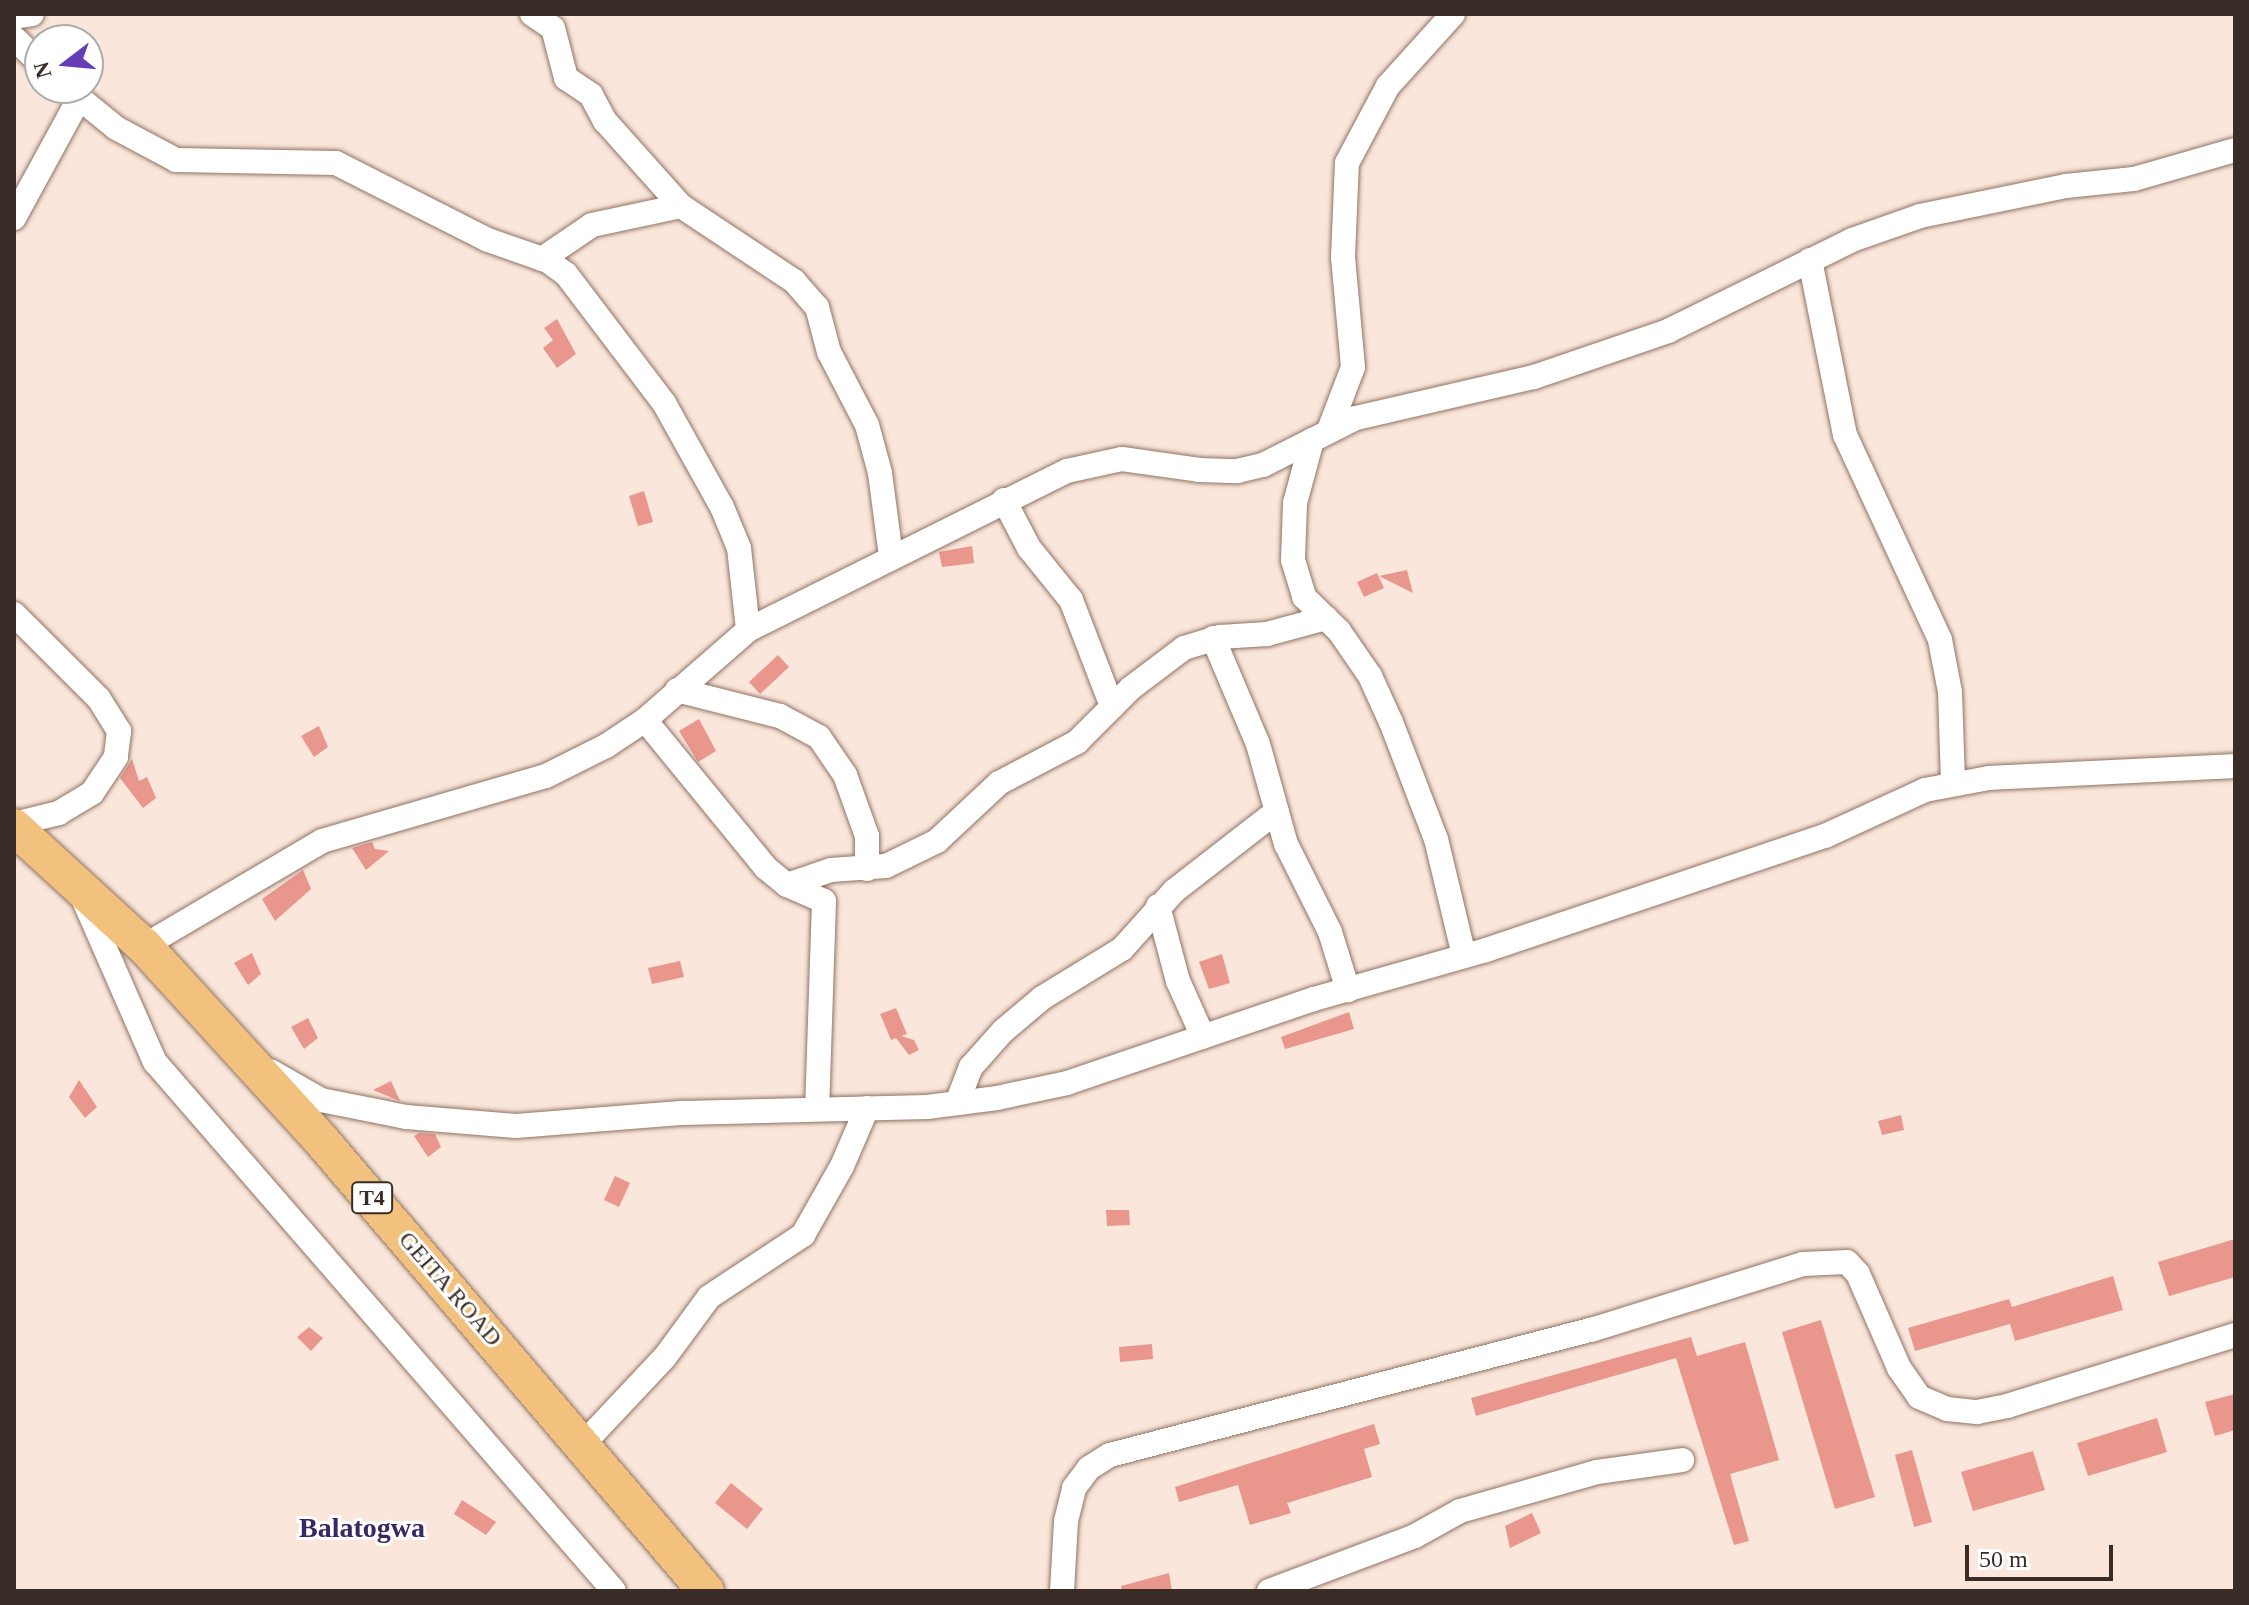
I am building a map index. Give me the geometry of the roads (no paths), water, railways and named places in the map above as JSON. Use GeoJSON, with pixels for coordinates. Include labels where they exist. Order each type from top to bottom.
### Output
{"type":"FeatureCollection","features":[{"type":"Feature","properties":{"kind":"highway","name":"GEITA ROAD"},"geometry":{"type":"LineString","coordinates":[[14,825],[144,946],[244,1055],[706,1591]]}},
{"type":"Feature","properties":{"kind":"street"},"geometry":{"type":"LineString","coordinates":[[14,17],[32,14]]}},
{"type":"Feature","properties":{"kind":"street"},"geometry":{"type":"LineString","coordinates":[[532,14],[553,28],[566,78],[591,95],[605,121],[681,206],[794,281],[817,307],[829,352],[867,425],[880,473],[891,557]]}},
{"type":"Feature","properties":{"kind":"street"},"geometry":{"type":"LineString","coordinates":[[1453,14],[1388,86],[1347,163],[1343,257],[1353,367],[1320,435],[1295,503],[1293,560],[1304,597],[1326,618],[1370,676],[1391,722],[1436,839],[1464,956]]}},
{"type":"Feature","properties":{"kind":"street"},"geometry":{"type":"LineString","coordinates":[[14,218],[68,104]]}},
{"type":"Feature","properties":{"kind":"street"},"geometry":{"type":"LineString","coordinates":[[86,104],[116,128],[176,160],[336,163],[488,240],[542,259],[566,274],[684,438],[739,548],[748,630]]}},
{"type":"Feature","properties":{"kind":"street"},"geometry":{"type":"LineString","coordinates":[[144,946],[322,841],[546,776],[645,720],[748,630],[1004,500],[1101,462],[1122,459],[1237,471],[1263,465],[1356,418],[1534,377],[1668,331],[1810,260],[1920,216],[2066,186],[2134,179],[2235,150]]}},
{"type":"Feature","properties":{"kind":"street"},"geometry":{"type":"LineString","coordinates":[[542,259],[581,229],[681,206]]}},
{"type":"Feature","properties":{"kind":"street"},"geometry":{"type":"LineString","coordinates":[[1810,260],[1845,435],[1940,640],[1950,692],[1953,784]]}},
{"type":"Feature","properties":{"kind":"street"},"geometry":{"type":"LineString","coordinates":[[1004,500],[1029,548],[1071,600],[1112,706]]}},
{"type":"Feature","properties":{"kind":"street"},"geometry":{"type":"LineString","coordinates":[[14,614],[99,699],[119,731],[116,757],[92,793],[59,813],[14,825]]}},
{"type":"Feature","properties":{"kind":"street"},"geometry":{"type":"LineString","coordinates":[[787,885],[831,870],[886,866],[937,841],[999,783],[1077,742],[1112,706],[1184,648],[1213,638],[1267,634],[1326,618]]}},
{"type":"Feature","properties":{"kind":"street"},"geometry":{"type":"LineString","coordinates":[[1213,638],[1250,724],[1294,865],[1330,932],[1348,990]]}},
{"type":"Feature","properties":{"kind":"street"},"geometry":{"type":"LineString","coordinates":[[677,690],[780,716],[819,737],[845,775],[867,836],[867,869]]}},
{"type":"Feature","properties":{"kind":"street"},"geometry":{"type":"LineString","coordinates":[[645,720],[766,868],[787,885],[824,901],[817,1108]]}},
{"type":"Feature","properties":{"kind":"street"},"geometry":{"type":"LineString","coordinates":[[244,1055],[321,1100],[406,1117],[516,1126],[957,1103],[1067,1083],[1348,990],[1464,956],[1825,836],[1925,790],[1953,784],[2235,766]]}},
{"type":"Feature","properties":{"kind":"street"},"geometry":{"type":"LineString","coordinates":[[957,1103],[971,1067],[1003,1031],[1053,991],[1122,949],[1158,906],[1277,811]]}},
{"type":"Feature","properties":{"kind":"street"},"geometry":{"type":"LineString","coordinates":[[73,877],[155,1062],[614,1591]]}},
{"type":"Feature","properties":{"kind":"street"},"geometry":{"type":"LineString","coordinates":[[1158,906],[1182,993],[1203,1037]]}},
{"type":"Feature","properties":{"kind":"street"},"geometry":{"type":"LineString","coordinates":[[577,1438],[586,1441],[665,1357],[709,1297],[803,1235],[842,1166],[867,1108]]}},
{"type":"Feature","properties":{"kind":"street"},"geometry":{"type":"LineString","coordinates":[[1062,1591],[1066,1521],[1074,1488],[1089,1468],[1110,1455],[1591,1330],[1803,1264],[1847,1262],[1869,1295],[1899,1368],[1919,1397],[1947,1409],[1977,1412],[2007,1406],[2235,1335]]}},
{"type":"Feature","properties":{"kind":"street"},"geometry":{"type":"LineString","coordinates":[[1269,1591],[1415,1536],[1475,1507],[1597,1472],[1682,1460]]}},
{"type":"Feature","properties":{"kind":"district","name":"Balatogwa"},"geometry":{"type":"Point","coordinates":[362,1528]}}]}
